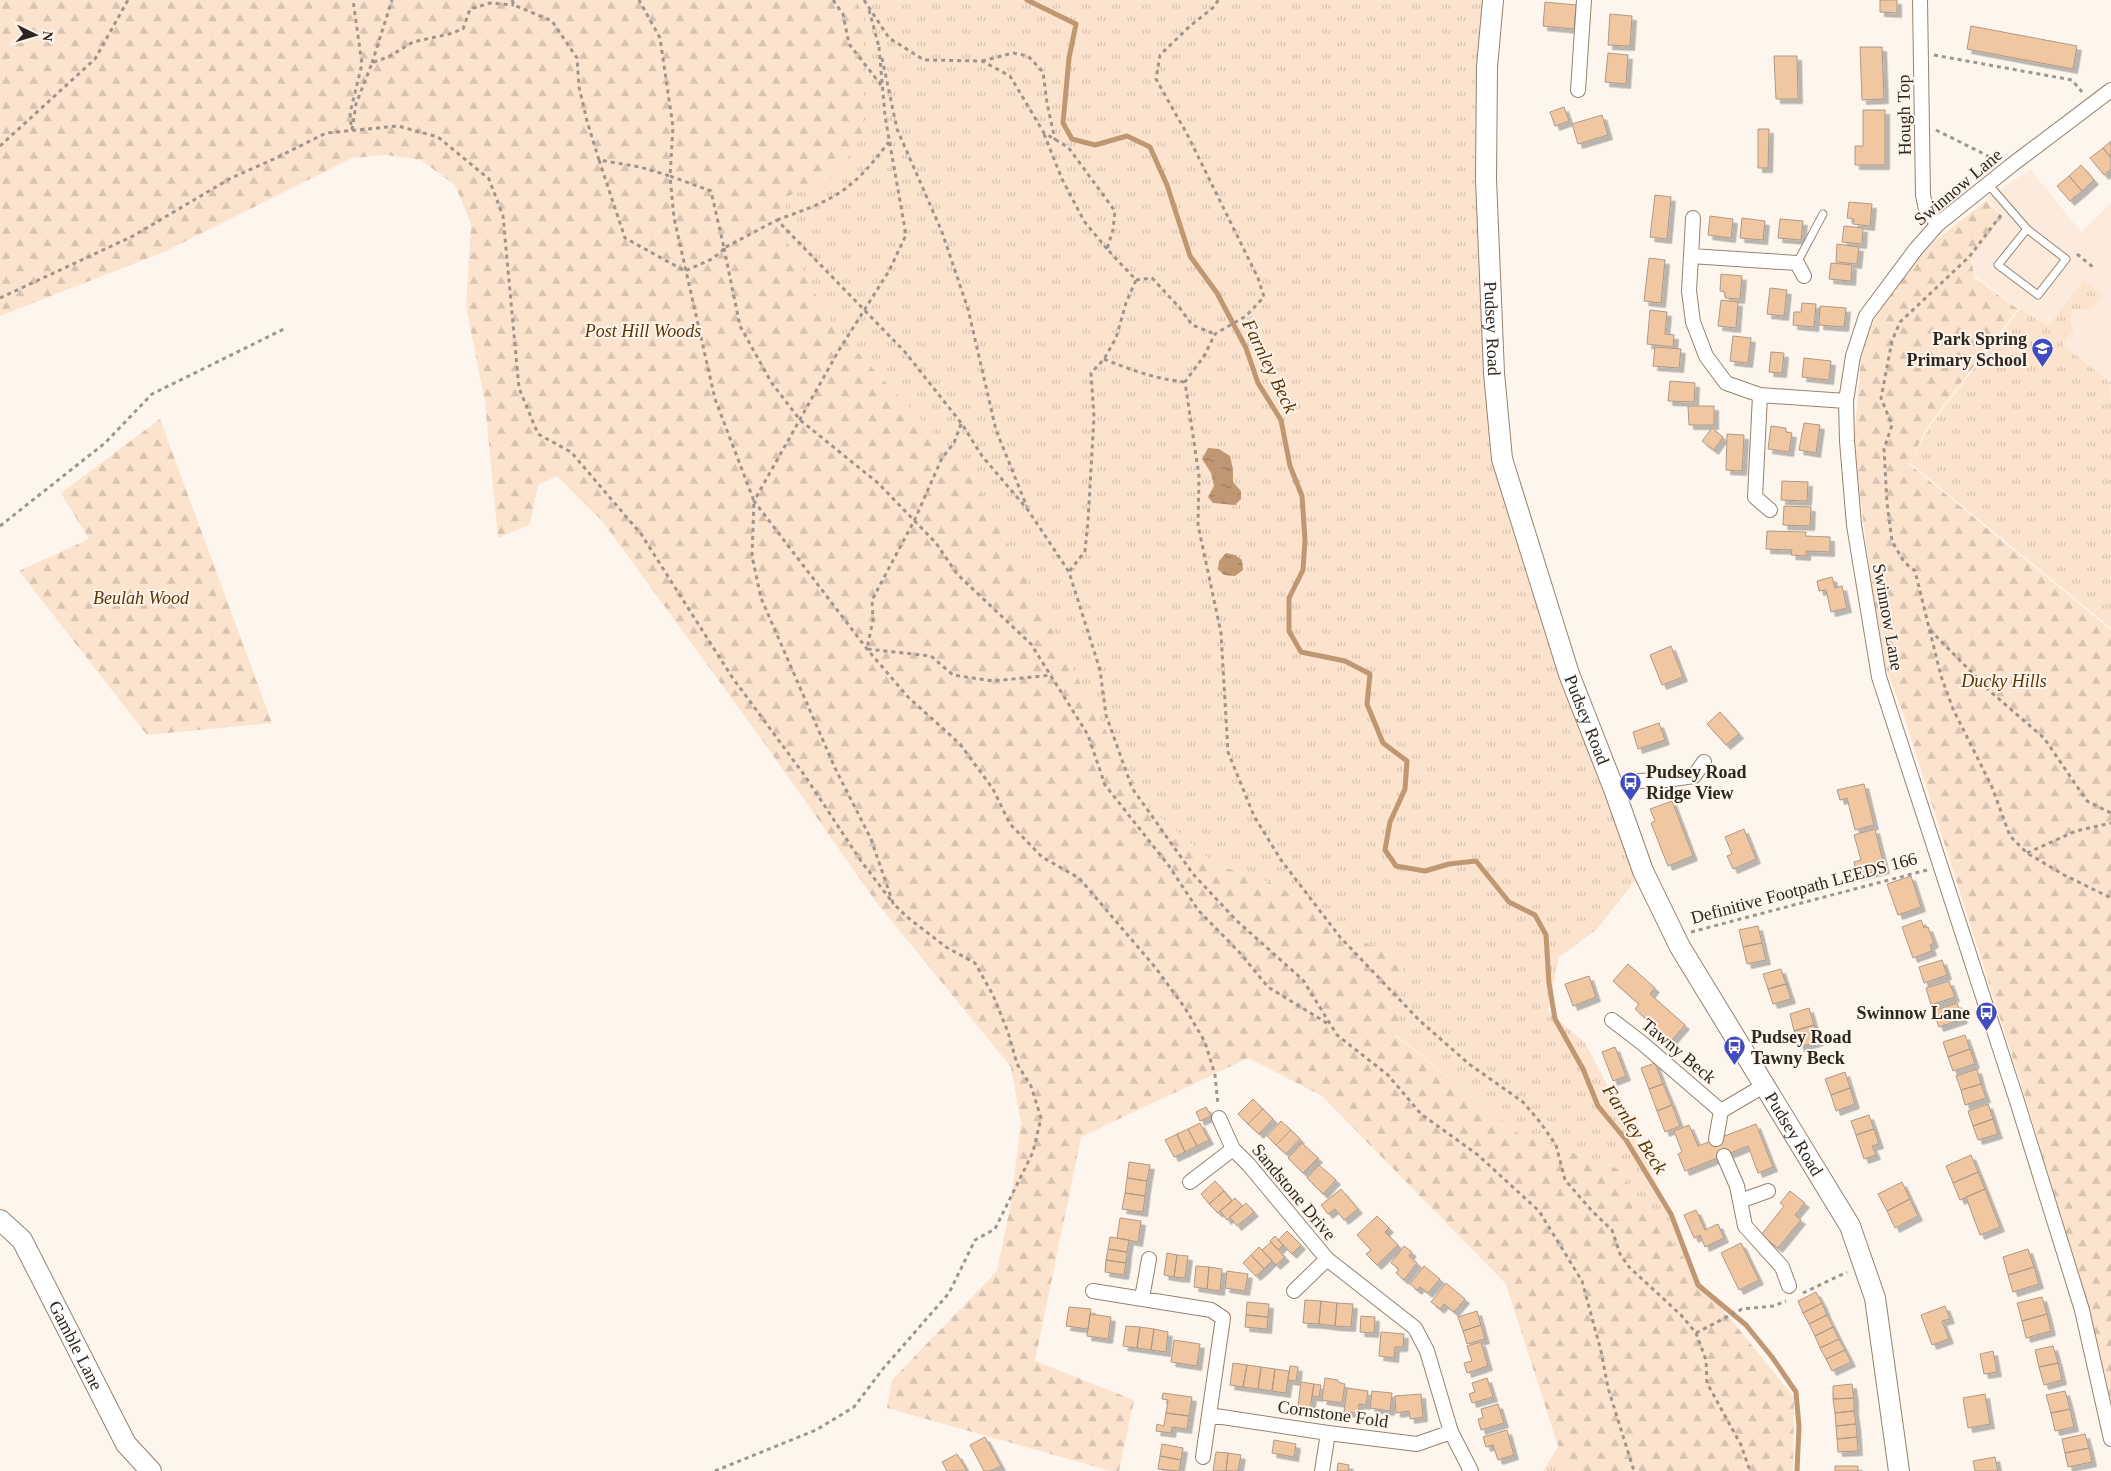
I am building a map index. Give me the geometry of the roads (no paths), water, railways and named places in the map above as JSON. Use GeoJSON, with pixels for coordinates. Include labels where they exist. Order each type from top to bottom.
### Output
{"type":"FeatureCollection","features":[{"type":"Feature","properties":{"kind":"main road","name":"Pudsey Road"},"geometry":{"type":"LineString","coordinates":[[1493,0],[1487,67],[1486,179],[1494,373],[1502,459],[1569,674],[1614,789],[1643,871],[1675,936],[1850,1226],[1875,1298],[1899,1471]]}},
{"type":"Feature","properties":{"kind":"main road","name":"Gamble Lane"},"geometry":{"type":"LineString","coordinates":[[0,1220],[22,1240],[126,1444],[151,1471]]}},
{"type":"Feature","properties":{"kind":"street"},"geometry":{"type":"LineString","coordinates":[[1578,90],[1584,0]]}},
{"type":"Feature","properties":{"kind":"street","name":"Hough Top"},"geometry":{"type":"LineString","coordinates":[[1920,0],[1923,195],[1926,210],[1938,224]]}},
{"type":"Feature","properties":{"kind":"street","name":"Swinnow Lane"},"geometry":{"type":"LineString","coordinates":[[2111,90],[2013,164],[1938,224],[1890,281],[1866,316],[1853,356],[1846,401],[1847,441],[1854,525],[1879,677],[2016,1098],[2082,1310],[2111,1439]]}},
{"type":"Feature","properties":{"kind":"street"},"geometry":{"type":"LineString","coordinates":[[1693,218],[1688,290],[1693,322],[1706,356],[1726,383],[1760,395],[1846,401]]}},
{"type":"Feature","properties":{"kind":"street"},"geometry":{"type":"LineString","coordinates":[[1691,256],[1797,263],[1804,276]]}},
{"type":"Feature","properties":{"kind":"street"},"geometry":{"type":"LineString","coordinates":[[1760,395],[1755,497],[1770,510]]}},
{"type":"Feature","properties":{"kind":"street"},"geometry":{"type":"LineString","coordinates":[[1614,789],[1637,781],[1666,780],[1694,776],[1704,762]]}},
{"type":"Feature","properties":{"kind":"street","name":"Tawny Beck"},"geometry":{"type":"LineString","coordinates":[[1612,1020],[1721,1110]]}},
{"type":"Feature","properties":{"kind":"street"},"geometry":{"type":"LineString","coordinates":[[1716,1139],[1721,1110],[1765,1085]]}},
{"type":"Feature","properties":{"kind":"street","name":"Sandstone Drive"},"geometry":{"type":"LineString","coordinates":[[1219,1118],[1233,1149],[1250,1165],[1326,1259],[1415,1328],[1427,1350],[1450,1432],[1471,1471]]}},
{"type":"Feature","properties":{"kind":"street","name":"Sandstone Drive"},"geometry":{"type":"LineString","coordinates":[[1190,1182],[1233,1149]]}},
{"type":"Feature","properties":{"kind":"street"},"geometry":{"type":"LineString","coordinates":[[1724,1156],[1737,1186],[1745,1226],[1782,1268],[1790,1286]]}},
{"type":"Feature","properties":{"kind":"street"},"geometry":{"type":"LineString","coordinates":[[1740,1202],[1768,1191]]}},
{"type":"Feature","properties":{"kind":"street"},"geometry":{"type":"LineString","coordinates":[[1142,1298],[1148,1259]]}},
{"type":"Feature","properties":{"kind":"street","name":"Sandstone Drive"},"geometry":{"type":"LineString","coordinates":[[1294,1292],[1326,1259]]}},
{"type":"Feature","properties":{"kind":"street"},"geometry":{"type":"LineString","coordinates":[[1093,1291],[1211,1310],[1223,1318],[1203,1457]]}},
{"type":"Feature","properties":{"kind":"street","name":"Cornstone Fold"},"geometry":{"type":"LineString","coordinates":[[1209,1415],[1417,1444],[1450,1432]]}},
{"type":"Feature","properties":{"kind":"street"},"geometry":{"type":"LineString","coordinates":[[1322,1471],[1328,1433]]}},
{"type":"Feature","properties":{"kind":"lane"},"geometry":{"type":"LineString","coordinates":[[1988,184],[2027,229],[2066,259],[2038,295],[1998,264],[2027,229]]}},
{"type":"Feature","properties":{"kind":"lane"},"geometry":{"type":"LineString","coordinates":[[1797,263],[1823,214]]}},
{"type":"Feature","properties":{"kind":"water"},"geometry":{"type":"Polygon","coordinates":[[[1208,448],[1219,449],[1230,456],[1233,482],[1241,491],[1241,499],[1235,505],[1213,503],[1208,497],[1214,486],[1211,473],[1202,459],[1208,448]]]}},
{"type":"Feature","properties":{"kind":"water"},"geometry":{"type":"Polygon","coordinates":[[[1226,553],[1235,555],[1242,560],[1243,570],[1235,576],[1224,575],[1218,569],[1219,561],[1226,553]]]}},
{"type":"Feature","properties":{"kind":"waterway","name":"Farnley Beck"},"geometry":{"type":"LineString","coordinates":[[1027,0],[1076,24],[1069,58],[1063,123],[1072,139],[1095,145],[1127,136],[1150,147],[1167,185],[1190,256],[1217,293],[1246,348],[1258,383],[1281,420],[1290,466],[1302,496],[1305,540],[1303,570],[1289,598],[1289,631],[1301,652],[1345,661],[1370,674],[1367,704],[1383,743],[1407,761],[1405,789],[1390,822],[1385,850],[1396,866],[1425,871],[1449,864],[1476,861],[1509,902],[1535,915],[1546,935],[1549,983],[1555,1019],[1583,1069],[1598,1106],[1626,1140],[1671,1214],[1698,1285],[1746,1325],[1772,1357],[1796,1392],[1799,1427],[1797,1471]]}},
{"type":"Feature","properties":{"kind":"place","name":"Park Spring Primary School"},"geometry":{"type":"Point","coordinates":[2043,368]}},
{"type":"Feature","properties":{"kind":"place","name":"Pudsey Road Ridge View"},"geometry":{"type":"Point","coordinates":[1630,801]}},
{"type":"Feature","properties":{"kind":"place","name":"Swinnow Lane"},"geometry":{"type":"Point","coordinates":[1986,1032]}},
{"type":"Feature","properties":{"kind":"place","name":"Pudsey Road Tawny Beck"},"geometry":{"type":"Point","coordinates":[1735,1066]}},
{"type":"Feature","properties":{"kind":"park label","name":"Post Hill Woods"},"geometry":{"type":"Point","coordinates":[643,331]}},
{"type":"Feature","properties":{"kind":"park label","name":"Beulah Wood"},"geometry":{"type":"Point","coordinates":[141,598]}},
{"type":"Feature","properties":{"kind":"park label","name":"Ducky Hills"},"geometry":{"type":"Point","coordinates":[2004,681]}}]}
